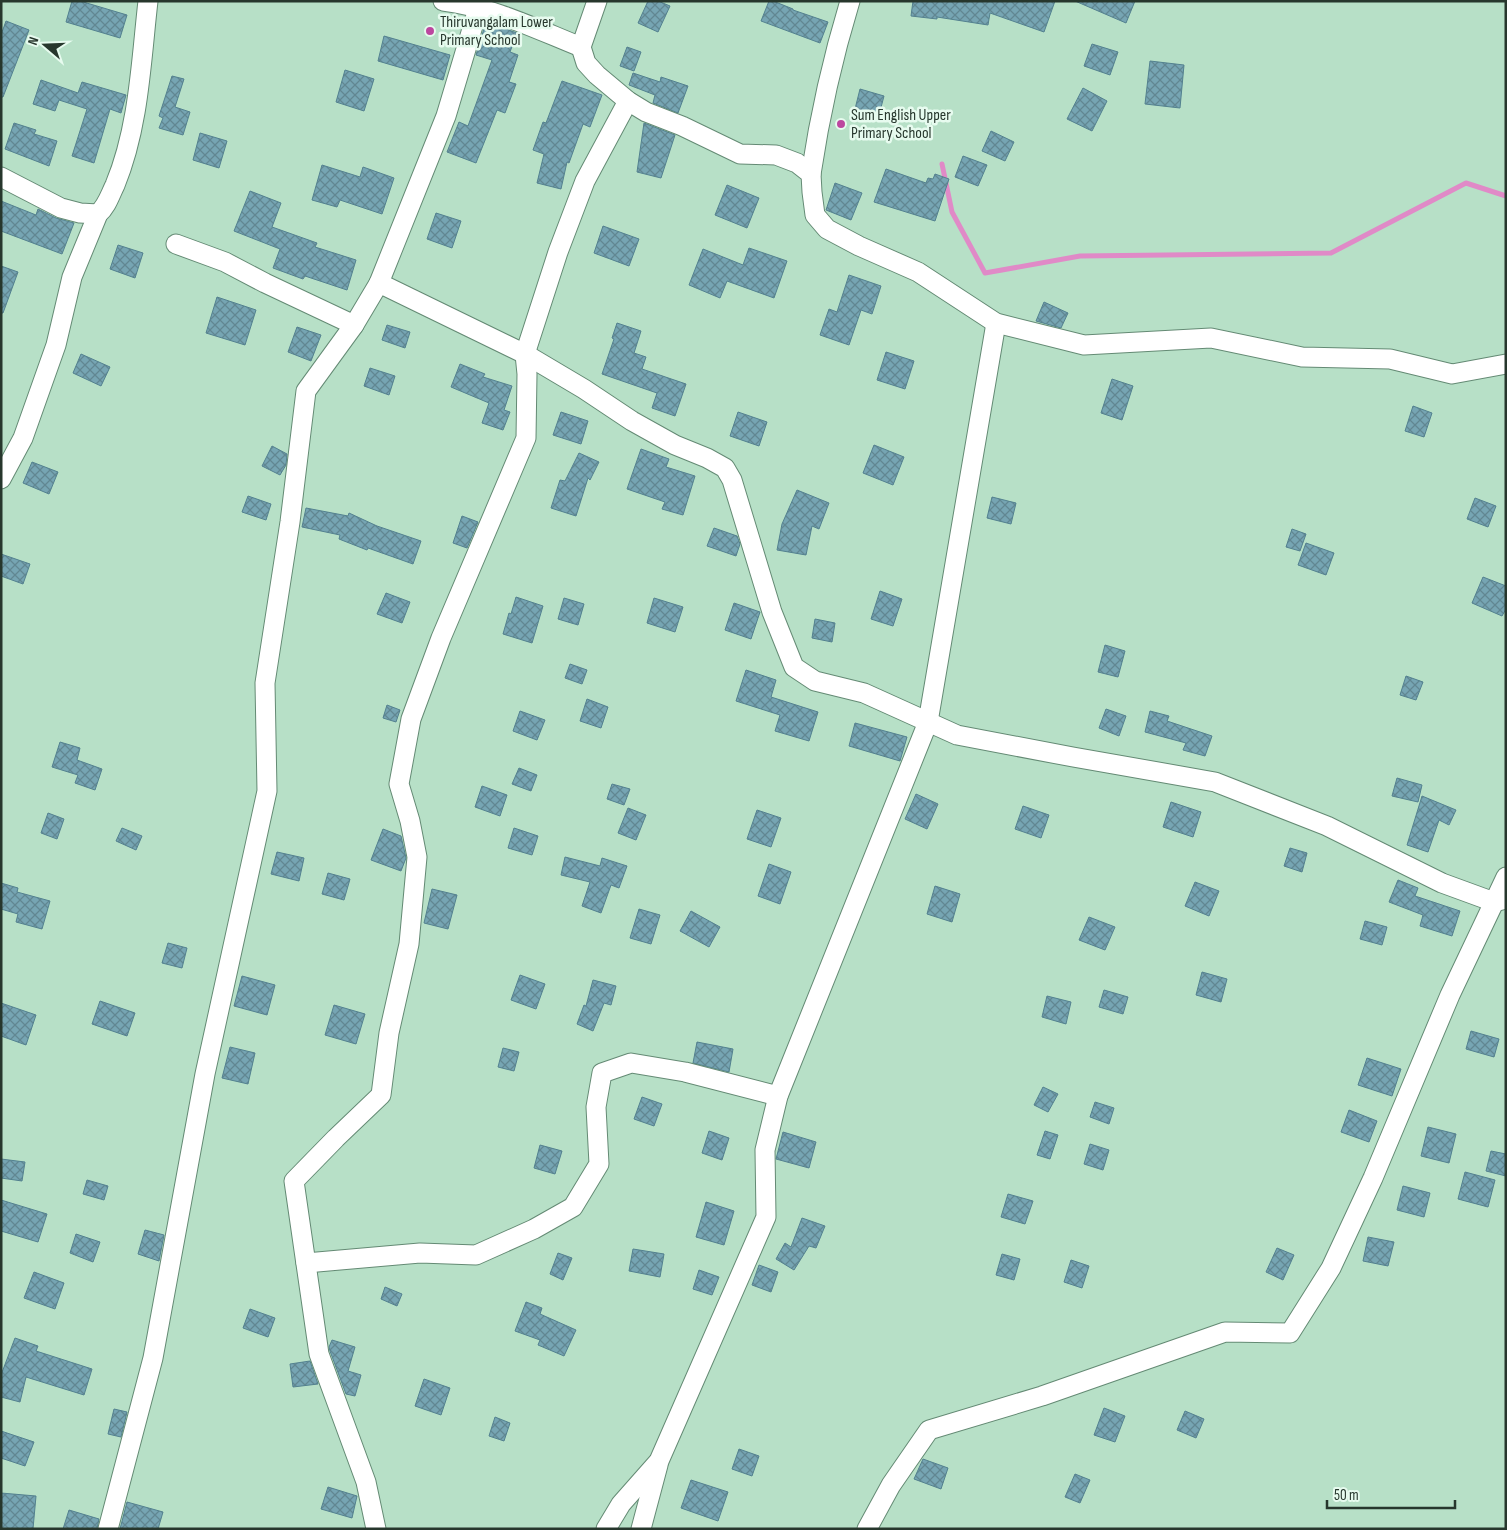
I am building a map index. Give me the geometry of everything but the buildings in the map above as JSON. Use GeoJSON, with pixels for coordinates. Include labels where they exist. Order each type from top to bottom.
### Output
{"type":"FeatureCollection","features":[{"type":"Feature","properties":{"kind":"street"},"geometry":{"type":"LineString","coordinates":[[1,479],[22,438],[56,345],[72,277],[98,214],[104,208],[120,173],[135,114],[148,1]]}},
{"type":"Feature","properties":{"kind":"street"},"geometry":{"type":"LineString","coordinates":[[443,1],[514,19],[581,47]]}},
{"type":"Feature","properties":{"kind":"street"},"geometry":{"type":"LineString","coordinates":[[597,1],[581,47],[586,63],[596,75],[628,101],[646,112],[682,126],[740,154],[776,155],[797,163],[812,174]]}},
{"type":"Feature","properties":{"kind":"street"},"geometry":{"type":"LineString","coordinates":[[850,1],[824,94],[812,174],[815,215],[827,229],[859,246],[918,272],[996,323],[1084,345],[1211,338],[1302,357],[1390,359],[1452,374],[1506,364]]}},
{"type":"Feature","properties":{"kind":"street"},"geometry":{"type":"LineString","coordinates":[[108,1529],[153,1358],[206,1074],[267,791],[265,683],[290,522],[306,391],[354,325],[379,284],[446,116],[478,9]]}},
{"type":"Feature","properties":{"kind":"street"},"geometry":{"type":"LineString","coordinates":[[376,1529],[366,1482],[319,1354],[294,1181],[381,1095],[389,1033],[409,944],[417,857],[410,821],[399,784],[411,719],[441,638],[526,438],[525,354],[558,252],[585,181],[628,101]]}},
{"type":"Feature","properties":{"kind":"street"},"geometry":{"type":"LineString","coordinates":[[1,177],[61,208],[80,213],[98,214]]}},
{"type":"Feature","properties":{"kind":"street"},"geometry":{"type":"LineString","coordinates":[[176,244],[226,262],[354,325]]}},
{"type":"Feature","properties":{"kind":"street"},"geometry":{"type":"LineString","coordinates":[[379,284],[525,354],[584,389],[632,421],[675,445],[707,458],[725,468],[732,480],[772,612],[794,667],[815,681],[864,692],[957,735],[1215,782],[1327,826],[1442,883],[1500,901]]}},
{"type":"Feature","properties":{"kind":"street"},"geometry":{"type":"LineString","coordinates":[[641,1529],[659,1461],[766,1218],[764,1150],[778,1096],[928,722],[996,323]]}},
{"type":"Feature","properties":{"kind":"street"},"geometry":{"type":"LineString","coordinates":[[867,1529],[892,1485],[929,1430],[1042,1396],[1225,1332],[1290,1333],[1331,1268],[1373,1178],[1450,996],[1500,901],[1506,876]]}},
{"type":"Feature","properties":{"kind":"street"},"geometry":{"type":"LineString","coordinates":[[306,1263],[420,1253],[476,1255],[534,1229],[573,1207],[599,1164],[596,1107],[602,1073],[631,1063],[685,1072],[778,1096]]}},
{"type":"Feature","properties":{"kind":"street"},"geometry":{"type":"LineString","coordinates":[[606,1529],[621,1504],[659,1461]]}},
{"type":"Feature","properties":{"kind":"waterway"},"geometry":{"type":"LineString","coordinates":[[942,164],[952,212],[985,273],[1080,256],[1331,253],[1466,183],[1506,196]]}},
{"type":"Feature","properties":{"kind":"place","name":"Thiruvangalam Lower Primary School"},"geometry":{"type":"Point","coordinates":[430,31]}},
{"type":"Feature","properties":{"kind":"place","name":"Sum English Upper Primary School"},"geometry":{"type":"Point","coordinates":[841,124]}}]}
